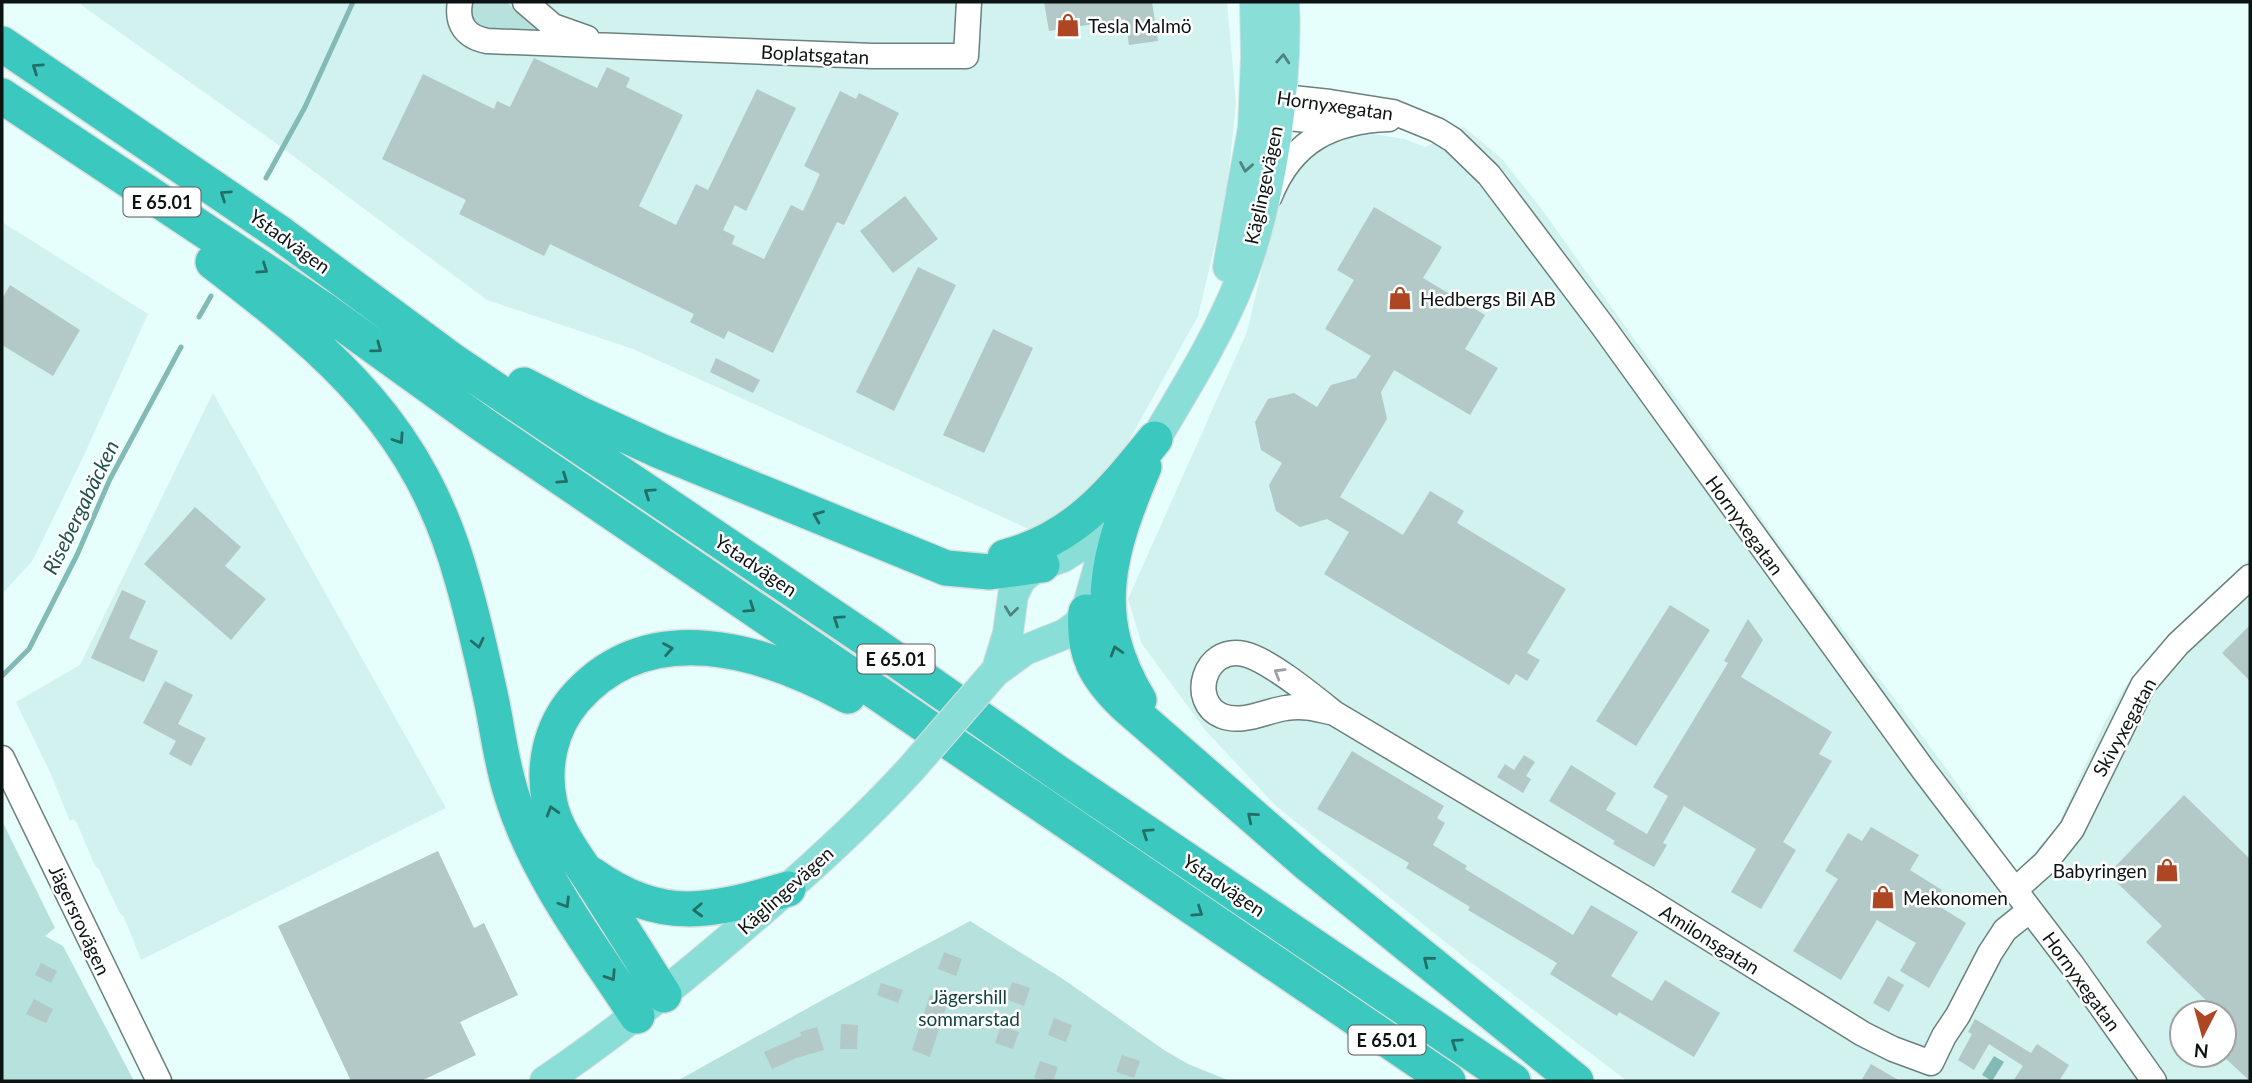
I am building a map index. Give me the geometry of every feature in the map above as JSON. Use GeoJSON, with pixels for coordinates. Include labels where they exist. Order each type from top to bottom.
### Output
{"type":"FeatureCollection","features":[{"type":"Feature","properties":{"kind":"highway","name":"Ystadvägen"},"geometry":{"type":"LineString","coordinates":[[2,44],[281,234],[453,361],[872,643],[1513,1081]]}},
{"type":"Feature","properties":{"kind":"highway","name":"Ystadvägen"},"geometry":{"type":"LineString","coordinates":[[2,96],[321,308],[482,424],[1448,1081]]}},
{"type":"Feature","properties":{"kind":"highway"},"geometry":{"type":"LineString","coordinates":[[2,112],[160,221],[286,318],[336,363],[399,437],[440,512],[462,577],[512,796],[552,883],[637,1016]]}},
{"type":"Feature","properties":{"kind":"highway"},"geometry":{"type":"LineString","coordinates":[[281,234],[330,258],[481,360],[561,405],[711,473],[946,568],[990,572],[1043,564]]}},
{"type":"Feature","properties":{"kind":"highway"},"geometry":{"type":"LineString","coordinates":[[882,541],[958,560],[988,560],[1034,548],[1080,521],[1116,486],[1155,439]]}},
{"type":"Feature","properties":{"kind":"highway"},"geometry":{"type":"LineString","coordinates":[[1155,439],[1119,531],[1112,557],[1107,598],[1116,655],[1129,684],[1158,733]]}},
{"type":"Feature","properties":{"kind":"highway"},"geometry":{"type":"LineString","coordinates":[[1086,610],[1087,648],[1094,667],[1114,694],[1211,782],[1309,865],[1576,1081]]}},
{"type":"Feature","properties":{"kind":"highway"},"geometry":{"type":"LineString","coordinates":[[664,995],[566,841],[550,807],[546,785],[552,740],[569,706],[600,675],[619,662],[681,647],[713,648],[749,654],[792,669],[845,695],[919,739],[1015,802],[1061,819]]}},
{"type":"Feature","properties":{"kind":"highway"},"geometry":{"type":"LineString","coordinates":[[585,870],[606,885],[632,898],[683,910],[733,906],[788,889]]}},
{"type":"Feature","properties":{"kind":"main road","name":"Käglingevägen"},"geometry":{"type":"LineString","coordinates":[[996,671],[1008,633],[1017,586],[1027,573],[1082,545],[1123,494],[1221,324],[1242,275],[1259,222],[1266,105],[1255,2]]}},
{"type":"Feature","properties":{"kind":"main road","name":"Käglingevägen"},"geometry":{"type":"LineString","coordinates":[[1202,358],[1227,273],[1253,128],[1266,105],[1284,57],[1284,2]]}},
{"type":"Feature","properties":{"kind":"main road","name":"Käglingevägen"},"geometry":{"type":"LineString","coordinates":[[545,1081],[664,995],[788,889],[869,815],[996,671],[1025,650],[1072,630],[1086,610],[1123,494]]}},
{"type":"Feature","properties":{"kind":"main road"},"geometry":{"type":"LineString","coordinates":[[1043,564],[1062,567],[1075,574],[1087,593],[1086,610]]}},
{"type":"Feature","properties":{"kind":"street","name":"Boplatsgatan"},"geometry":{"type":"LineString","coordinates":[[460,2],[463,28],[475,39],[487,41],[873,56],[965,56],[969,2]]}},
{"type":"Feature","properties":{"kind":"street","name":"Boplatsgatan"},"geometry":{"type":"LineString","coordinates":[[525,2],[553,26],[610,47]]}},
{"type":"Feature","properties":{"kind":"street","name":"Hornyxegatan"},"geometry":{"type":"LineString","coordinates":[[1266,105],[1366,106],[1393,112],[1453,140],[1489,175],[1602,325],[1796,596],[2072,965],[2154,1081]]}},
{"type":"Feature","properties":{"kind":"street","name":"Hornyxegatan"},"geometry":{"type":"LineString","coordinates":[[1266,105],[1349,124]]}},
{"type":"Feature","properties":{"kind":"street"},"geometry":{"type":"LineString","coordinates":[[1259,222],[1275,182],[1308,141],[1325,132],[1371,119],[1417,121]]}},
{"type":"Feature","properties":{"kind":"street","name":"Skivyxegatan"},"geometry":{"type":"LineString","coordinates":[[2022,900],[2071,829],[2143,685],[2178,644],[2250,577]]}},
{"type":"Feature","properties":{"kind":"street","name":"Amilonsgatan"},"geometry":{"type":"LineString","coordinates":[[1334,713],[1301,706],[1240,718],[1222,716],[1214,711],[1206,697],[1206,671],[1222,656],[1236,653],[1251,656],[1299,684],[1334,713],[1863,1034],[1931,1063],[1990,953],[2022,900]]}},
{"type":"Feature","properties":{"kind":"street","name":"Jägersrovägen"},"geometry":{"type":"LineString","coordinates":[[2,758],[159,1081]]}},
{"type":"Feature","properties":{"kind":"shaded area"},"geometry":{"type":"Polygon","coordinates":[[[77,2],[1227,2],[1236,103],[1226,198],[1198,316],[1111,473],[1042,535],[633,349],[487,300],[273,141],[77,2]]]}},
{"type":"Feature","properties":{"kind":"shaded area"},"geometry":{"type":"Polygon","coordinates":[[[1464,127],[1501,158],[1540,207],[1800,572],[1954,779],[2016,873],[2057,827],[2103,726],[2124,688],[2250,558],[2250,1081],[1627,1081],[1464,957],[1276,806],[1206,731],[1142,644],[1128,599],[1247,332],[1274,218],[1290,182],[1303,163],[1324,144],[1361,132],[1404,139],[1425,147],[1464,127]]]}},
{"type":"Feature","properties":{"kind":"shaded area"},"geometry":{"type":"Polygon","coordinates":[[[2,222],[148,314],[33,560],[2,594],[2,222]]]}},
{"type":"Feature","properties":{"kind":"shaded area"},"geometry":{"type":"Polygon","coordinates":[[[213,393],[446,808],[141,960],[124,917],[95,866],[77,823],[73,819],[70,821],[16,702],[80,665],[213,393]]]}},
{"type":"Feature","properties":{"kind":"green space"},"geometry":{"type":"Polygon","coordinates":[[[471,2],[506,2],[537,31],[532,35],[486,28],[472,19],[469,13],[471,2]]]}},
{"type":"Feature","properties":{"kind":"green space"},"geometry":{"type":"Polygon","coordinates":[[[2,821],[55,928],[45,936],[63,946],[134,1081],[2,1081],[2,821]]]}},
{"type":"Feature","properties":{"kind":"green space","name":"Jägershill sommarstad"},"geometry":{"type":"Polygon","coordinates":[[[970,921],[1063,979],[1164,1050],[1188,1064],[1230,1081],[677,1081],[826,998],[970,921]]]}},
{"type":"Feature","properties":{"kind":"water"},"geometry":{"type":"Polygon","coordinates":[[[1994,1056],[2004,1062],[1992,1081],[1982,1075],[1994,1056]]]}},
{"type":"Feature","properties":{"kind":"building","name":"Tesla Malmö"},"geometry":{"type":"Polygon","coordinates":[[[1044,2],[1152,2],[1158,41],[1129,45],[1125,19],[1049,31],[1044,2]]]}},
{"type":"Feature","properties":{"kind":"building"},"geometry":{"type":"Polygon","coordinates":[[[534,58],[597,88],[607,67],[630,78],[626,87],[683,115],[639,206],[676,225],[696,184],[708,190],[757,89],[796,108],[746,211],[735,205],[723,230],[735,236],[732,244],[764,259],[791,205],[803,211],[820,174],[804,166],[840,91],[856,99],[859,93],[899,113],[844,225],[837,222],[773,353],[728,331],[724,339],[690,322],[694,314],[550,244],[544,256],[459,214],[466,200],[382,159],[423,74],[494,109],[497,101],[510,107],[534,58]]]}},
{"type":"Feature","properties":{"kind":"building"},"geometry":{"type":"Polygon","coordinates":[[[905,196],[938,239],[893,273],[860,231],[905,196]]]}},
{"type":"Feature","properties":{"kind":"building"},"geometry":{"type":"Polygon","coordinates":[[[1374,207],[1442,247],[1423,278],[1485,315],[1465,349],[1498,368],[1470,415],[1394,370],[1381,392],[1387,419],[1340,497],[1403,535],[1430,491],[1464,511],[1457,523],[1566,589],[1527,653],[1540,660],[1527,681],[1516,674],[1509,685],[1324,574],[1349,532],[1327,519],[1300,527],[1276,511],[1269,485],[1282,463],[1261,450],[1255,422],[1268,399],[1294,393],[1317,407],[1331,385],[1356,378],[1371,356],[1325,329],[1354,280],[1337,270],[1374,207]]]}},
{"type":"Feature","properties":{"kind":"building"},"geometry":{"type":"Polygon","coordinates":[[[918,267],[956,285],[894,411],[856,392],[918,267]]]}},
{"type":"Feature","properties":{"kind":"building"},"geometry":{"type":"Polygon","coordinates":[[[10,285],[80,330],[53,376],[2,345],[2,299],[10,285]]]}},
{"type":"Feature","properties":{"kind":"building"},"geometry":{"type":"Polygon","coordinates":[[[993,329],[1033,348],[984,453],[943,435],[993,329]]]}},
{"type":"Feature","properties":{"kind":"building"},"geometry":{"type":"Polygon","coordinates":[[[716,358],[760,380],[753,393],[710,372],[716,358]]]}},
{"type":"Feature","properties":{"kind":"building"},"geometry":{"type":"Polygon","coordinates":[[[195,507],[241,547],[225,566],[266,599],[231,640],[144,564],[195,507]]]}},
{"type":"Feature","properties":{"kind":"building"},"geometry":{"type":"Polygon","coordinates":[[[122,590],[146,601],[129,638],[158,651],[144,682],[91,658],[122,590]]]}},
{"type":"Feature","properties":{"kind":"building"},"geometry":{"type":"Polygon","coordinates":[[[1670,605],[1710,630],[1636,746],[1596,721],[1670,605]]]}},
{"type":"Feature","properties":{"kind":"building"},"geometry":{"type":"Polygon","coordinates":[[[1748,619],[1763,640],[1741,677],[1832,732],[1819,754],[1832,761],[1783,842],[1796,850],[1761,909],[1731,892],[1756,849],[1684,806],[1663,843],[1667,845],[1654,867],[1613,844],[1615,841],[1549,801],[1571,765],[1616,793],[1606,810],[1647,834],[1668,796],[1653,787],[1728,663],[1724,661],[1748,619]]]}},
{"type":"Feature","properties":{"kind":"building"},"geometry":{"type":"Polygon","coordinates":[[[2250,625],[2250,681],[2222,653],[2250,625]]]}},
{"type":"Feature","properties":{"kind":"building"},"geometry":{"type":"Polygon","coordinates":[[[165,681],[193,695],[178,724],[206,738],[191,766],[169,754],[176,741],[143,723],[165,681]]]}},
{"type":"Feature","properties":{"kind":"building"},"geometry":{"type":"Polygon","coordinates":[[[1352,751],[1444,806],[1437,818],[1445,823],[1433,845],[1467,866],[1465,869],[1573,935],[1591,905],[1638,932],[1611,976],[1652,1001],[1665,980],[1720,1013],[1694,1057],[1619,1012],[1617,1016],[1550,974],[1557,963],[1468,910],[1470,907],[1406,868],[1409,863],[1317,809],[1352,751]]]}},
{"type":"Feature","properties":{"kind":"building"},"geometry":{"type":"Polygon","coordinates":[[[1524,755],[1535,762],[1526,776],[1531,779],[1523,793],[1497,777],[1505,764],[1514,770],[1524,755]]]}},
{"type":"Feature","properties":{"kind":"building"},"geometry":{"type":"Polygon","coordinates":[[[2184,795],[2250,859],[2250,1081],[2237,1069],[2238,999],[2205,999],[2146,942],[2162,926],[2108,874],[2184,795]]]}},
{"type":"Feature","properties":{"kind":"building","name":"Mekonomen"},"geometry":{"type":"Polygon","coordinates":[[[1871,827],[1919,855],[1910,870],[1942,890],[1934,903],[1966,923],[1929,988],[1900,971],[1916,943],[1877,920],[1841,980],[1793,951],[1838,879],[1825,871],[1848,833],[1862,841],[1871,827]]]}},
{"type":"Feature","properties":{"kind":"building"},"geometry":{"type":"Polygon","coordinates":[[[438,851],[474,928],[484,923],[518,995],[460,1022],[476,1055],[421,1081],[351,1081],[278,926],[438,851]]]}},
{"type":"Feature","properties":{"kind":"building"},"geometry":{"type":"Polygon","coordinates":[[[944,952],[962,959],[956,976],[938,969],[944,952]]]}},
{"type":"Feature","properties":{"kind":"building"},"geometry":{"type":"Polygon","coordinates":[[[41,963],[57,971],[51,983],[35,975],[41,963]]]}},
{"type":"Feature","properties":{"kind":"building"},"geometry":{"type":"Polygon","coordinates":[[[1888,976],[1904,985],[1889,1012],[1873,1003],[1888,976]]]}},
{"type":"Feature","properties":{"kind":"building"},"geometry":{"type":"Polygon","coordinates":[[[1012,982],[1030,988],[1024,1006],[1006,999],[1012,982]]]}},
{"type":"Feature","properties":{"kind":"building"},"geometry":{"type":"Polygon","coordinates":[[[881,983],[903,990],[898,1003],[877,995],[881,983]]]}},
{"type":"Feature","properties":{"kind":"building"},"geometry":{"type":"Polygon","coordinates":[[[930,995],[948,1001],[930,1057],[912,1050],[930,995]]]}},
{"type":"Feature","properties":{"kind":"building"},"geometry":{"type":"Polygon","coordinates":[[[34,999],[53,1009],[46,1023],[26,1014],[34,999]]]}},
{"type":"Feature","properties":{"kind":"building"},"geometry":{"type":"Polygon","coordinates":[[[1054,1018],[1072,1025],[1066,1042],[1048,1035],[1054,1018]]]}},
{"type":"Feature","properties":{"kind":"building"},"geometry":{"type":"Polygon","coordinates":[[[1975,1019],[2031,1053],[2037,1044],[2069,1065],[2059,1081],[2013,1081],[2023,1066],[1989,1044],[1974,1070],[1958,1060],[1972,1034],[1968,1032],[1975,1019]]]}},
{"type":"Feature","properties":{"kind":"building"},"geometry":{"type":"Polygon","coordinates":[[[841,1024],[858,1025],[857,1049],[840,1049],[841,1024]]]}},
{"type":"Feature","properties":{"kind":"building"},"geometry":{"type":"Polygon","coordinates":[[[1001,1026],[1019,1032],[1013,1049],[995,1043],[1001,1026]]]}},
{"type":"Feature","properties":{"kind":"building"},"geometry":{"type":"Polygon","coordinates":[[[817,1027],[824,1050],[772,1069],[764,1052],[801,1036],[800,1032],[817,1027]]]}},
{"type":"Feature","properties":{"kind":"building"},"geometry":{"type":"Polygon","coordinates":[[[1122,1055],[1140,1061],[1134,1078],[1116,1072],[1122,1055]]]}},
{"type":"Feature","properties":{"kind":"building"},"geometry":{"type":"Polygon","coordinates":[[[1040,1061],[1058,1067],[1053,1081],[1034,1078],[1040,1061]]]}},
{"type":"Feature","properties":{"kind":"building"},"geometry":{"type":"Polygon","coordinates":[[[1871,1064],[1900,1081],[1861,1081],[1871,1064]]]}},
{"type":"Feature","properties":{"kind":"waterway","name":"Risebergabäcken"},"geometry":{"type":"LineString","coordinates":[[266,178],[305,107],[353,2]]}},
{"type":"Feature","properties":{"kind":"waterway","name":"Risebergabäcken"},"geometry":{"type":"LineString","coordinates":[[199,317],[211,296]]}},
{"type":"Feature","properties":{"kind":"waterway","name":"Risebergabäcken"},"geometry":{"type":"LineString","coordinates":[[2,676],[29,649],[77,555],[110,479],[181,347]]}},
{"type":"Feature","properties":{"kind":"place","name":"Tesla Malmö"},"geometry":{"type":"Point","coordinates":[1068,25]}},
{"type":"Feature","properties":{"kind":"place","name":"Hedbergs Bil AB"},"geometry":{"type":"Point","coordinates":[1400,298]}},
{"type":"Feature","properties":{"kind":"place","name":"Babyringen"},"geometry":{"type":"Point","coordinates":[2167,870]}},
{"type":"Feature","properties":{"kind":"place","name":"Mekonomen"},"geometry":{"type":"Point","coordinates":[1883,897]}}]}
